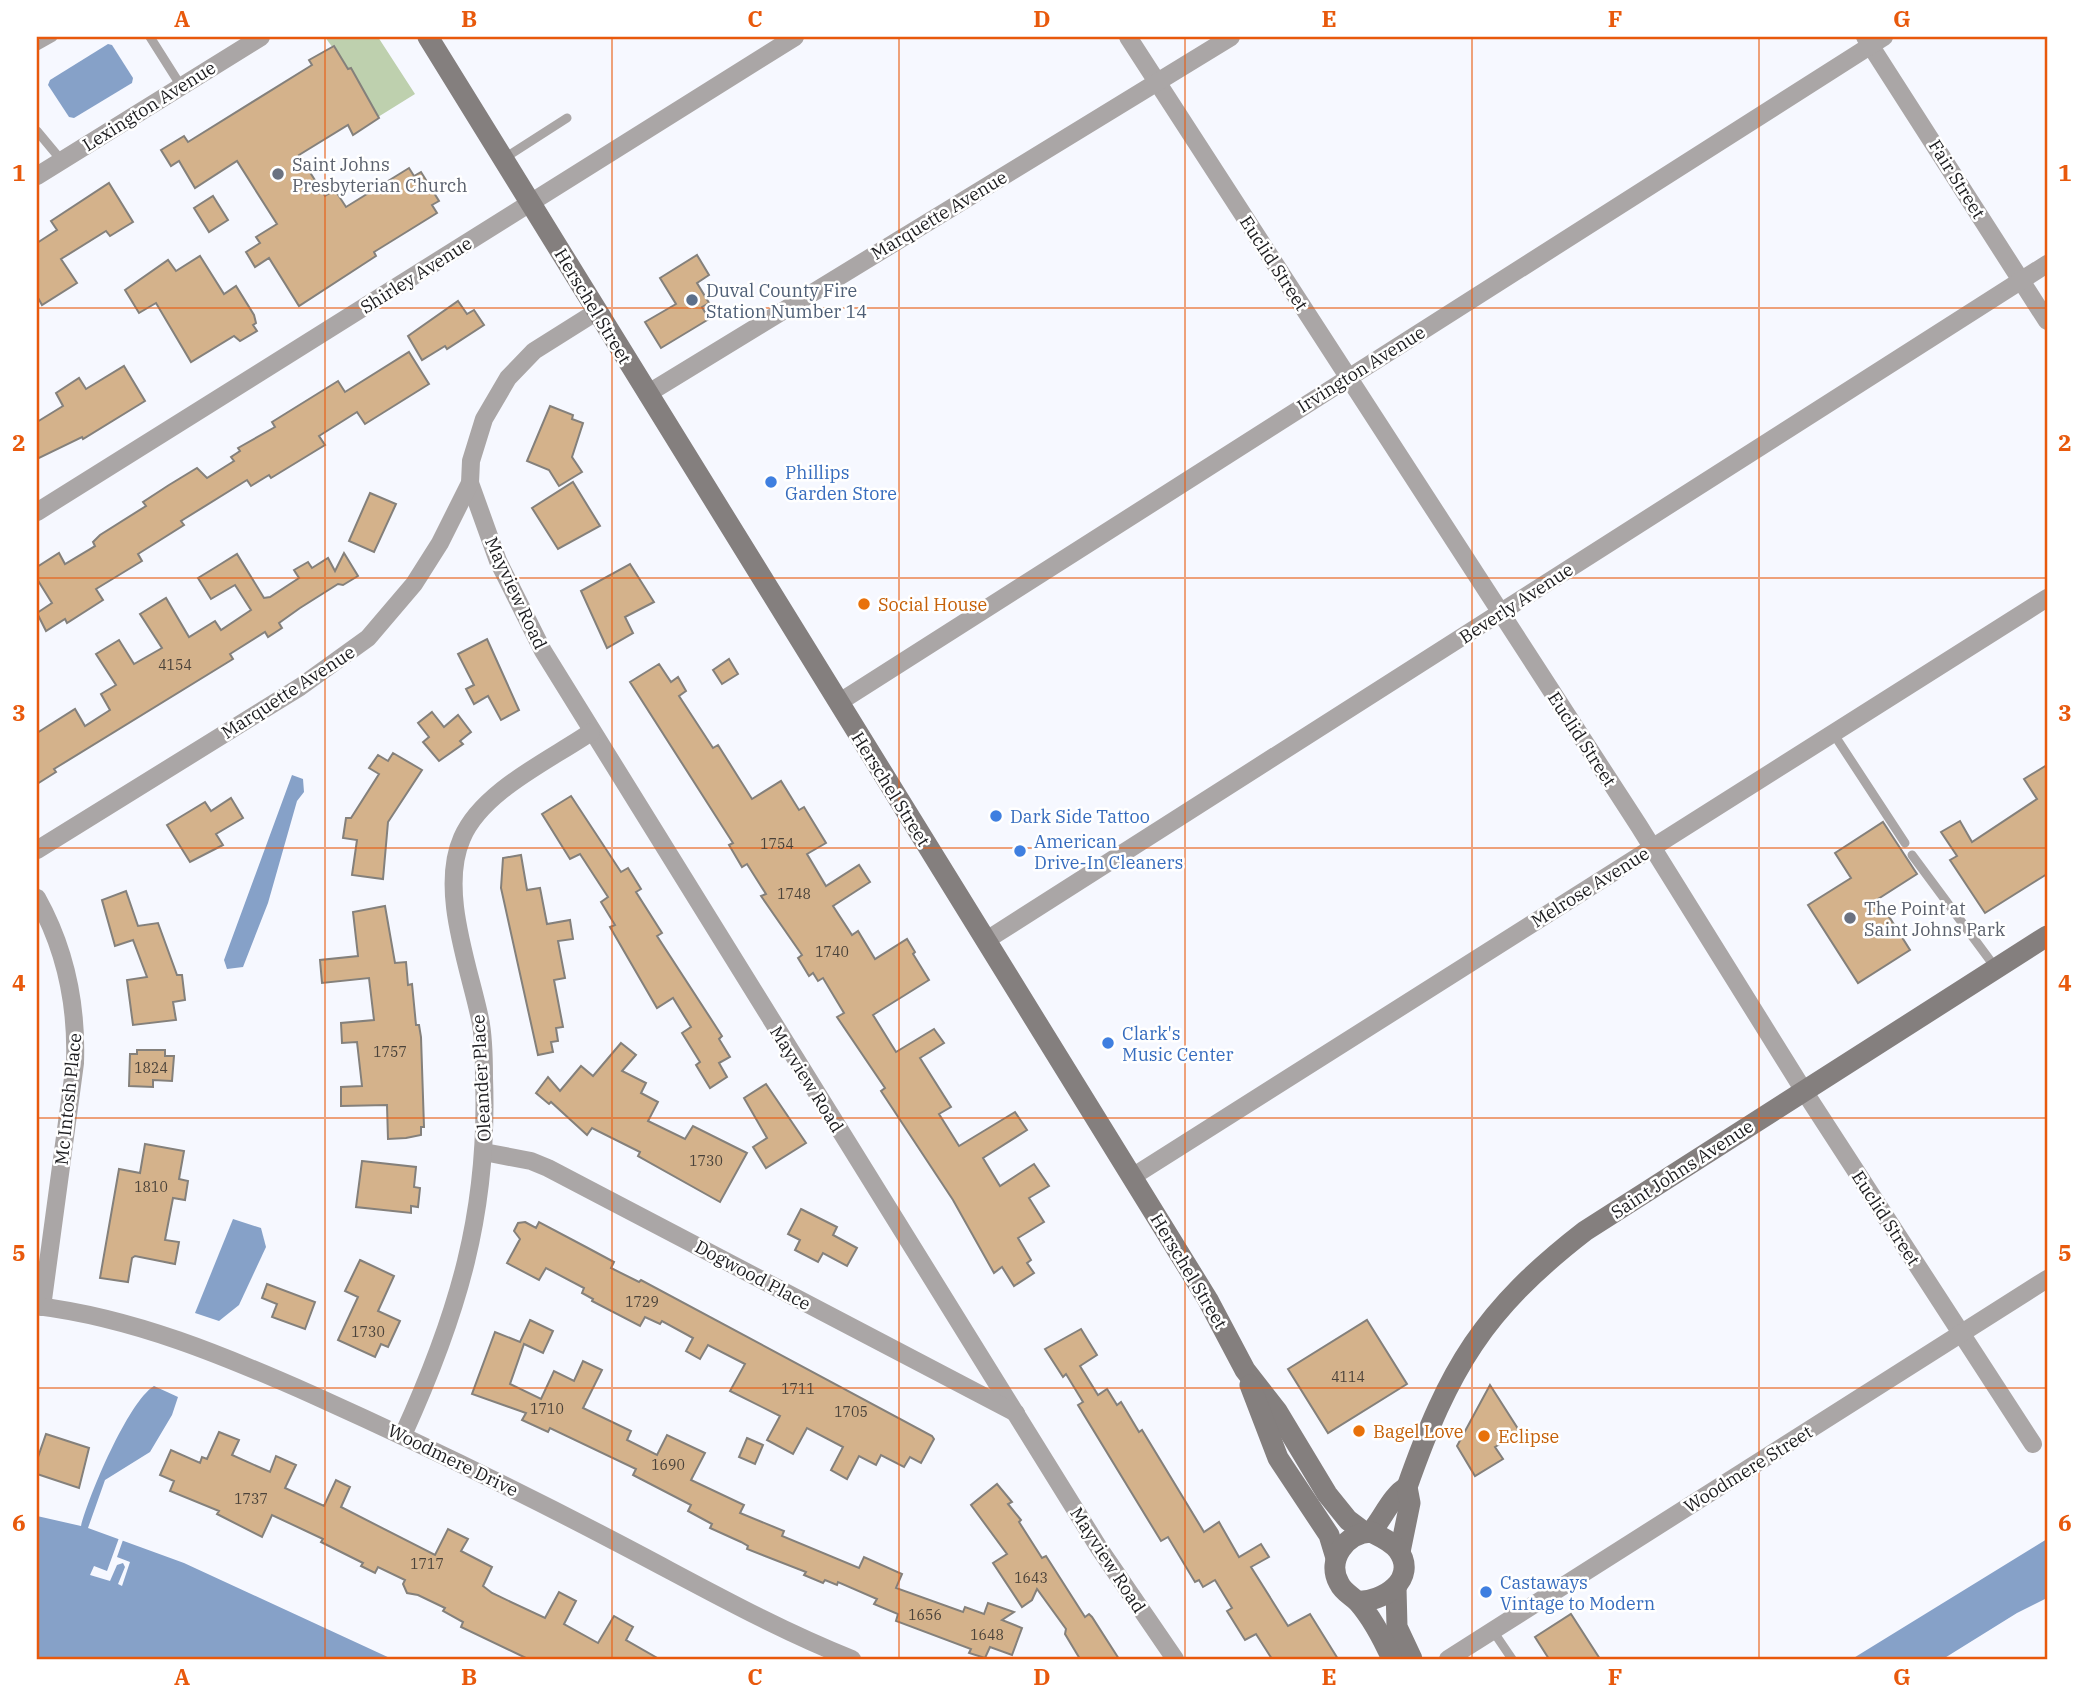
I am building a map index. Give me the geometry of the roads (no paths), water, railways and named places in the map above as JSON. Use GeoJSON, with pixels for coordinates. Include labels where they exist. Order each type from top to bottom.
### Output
{"type":"FeatureCollection","features":[{"type":"Feature","properties":{"kind":"main road","name":"Herschel Street"},"geometry":{"type":"LineString","coordinates":[[428,37],[1208,1300],[1245,1370],[1277,1411],[1327,1494],[1348,1520],[1389,1541],[1400,1552]]}},
{"type":"Feature","properties":{"kind":"main road","name":"Saint Johns Avenue"},"geometry":{"type":"LineString","coordinates":[[1400,1552],[1410,1503],[1407,1488],[1444,1390],[1463,1355],[1497,1311],[1542,1265],[1584,1231],[2047,936]]}},
{"type":"Feature","properties":{"kind":"main road"},"geometry":{"type":"LineString","coordinates":[[1245,1370],[1260,1418],[1278,1458],[1329,1535],[1336,1558],[1338,1582],[1374,1622],[1392,1659]]}},
{"type":"Feature","properties":{"kind":"main road","name":"Saint Johns Avenue"},"geometry":{"type":"LineString","coordinates":[[1367,1532],[1385,1516],[1399,1491],[1407,1488]]}},
{"type":"Feature","properties":{"kind":"main road"},"geometry":{"type":"LineString","coordinates":[[1336,1558],[1342,1547],[1367,1532]]}},
{"type":"Feature","properties":{"kind":"main road"},"geometry":{"type":"LineString","coordinates":[[1400,1552],[1402,1573],[1396,1588],[1397,1627],[1412,1659]]}},
{"type":"Feature","properties":{"kind":"main road"},"geometry":{"type":"LineString","coordinates":[[1357,1601],[1371,1602],[1387,1596],[1396,1588]]}},
{"type":"Feature","properties":{"kind":"street","name":"Lexington Avenue"},"geometry":{"type":"LineString","coordinates":[[37,176],[261,37]]}},
{"type":"Feature","properties":{"kind":"street","name":"Shirley Avenue"},"geometry":{"type":"LineString","coordinates":[[37,512],[794,37]]}},
{"type":"Feature","properties":{"kind":"street","name":"Euclid Street"},"geometry":{"type":"LineString","coordinates":[[1128,37],[1653,847],[1804,1091],[2033,1444]]}},
{"type":"Feature","properties":{"kind":"street","name":"Marquette Avenue"},"geometry":{"type":"LineString","coordinates":[[647,394],[1231,37]]}},
{"type":"Feature","properties":{"kind":"street","name":"Fair Street"},"geometry":{"type":"LineString","coordinates":[[1873,40],[2047,321]]}},
{"type":"Feature","properties":{"kind":"street","name":"Irvington Avenue"},"geometry":{"type":"LineString","coordinates":[[838,703],[1873,40]]}},
{"type":"Feature","properties":{"kind":"street","name":"Beverly Avenue"},"geometry":{"type":"LineString","coordinates":[[985,941],[2047,264]]}},
{"type":"Feature","properties":{"kind":"street","name":"Marquette Avenue"},"geometry":{"type":"LineString","coordinates":[[37,850],[310,680],[368,638],[414,584],[440,543],[470,483],[471,461],[484,419],[508,378],[534,351],[596,312]]}},
{"type":"Feature","properties":{"kind":"street","name":"Mayview Road"},"geometry":{"type":"LineString","coordinates":[[470,483],[498,561],[542,651],[591,733],[1099,1548],[1175,1659]]}},
{"type":"Feature","properties":{"kind":"street","name":"Melrose Avenue"},"geometry":{"type":"LineString","coordinates":[[1132,1177],[2047,598]]}},
{"type":"Feature","properties":{"kind":"street","name":"Oleander Place"},"geometry":{"type":"LineString","coordinates":[[403,1435],[438,1356],[462,1284],[476,1223],[484,1152],[481,1023],[455,905],[455,858],[462,837],[484,805],[591,733]]}},
{"type":"Feature","properties":{"kind":"street","name":"Mc Intosh Place"},"geometry":{"type":"LineString","coordinates":[[37,898],[59,947],[71,988],[77,1027],[75,1063],[39,1306]]}},
{"type":"Feature","properties":{"kind":"street","name":"Dogwood Place"},"geometry":{"type":"LineString","coordinates":[[484,1152],[531,1161],[548,1168],[1016,1413]]}},
{"type":"Feature","properties":{"kind":"street","name":"Woodmere Street"},"geometry":{"type":"LineString","coordinates":[[1448,1659],[2047,1279]]}},
{"type":"Feature","properties":{"kind":"street","name":"Woodmere Drive"},"geometry":{"type":"LineString","coordinates":[[39,1306],[108,1320],[173,1338],[237,1362],[403,1435],[528,1496],[734,1606],[852,1659]]}},
{"type":"Feature","properties":{"kind":"lane"},"geometry":{"type":"LineString","coordinates":[[37,47],[53,37]]}},
{"type":"Feature","properties":{"kind":"lane"},"geometry":{"type":"LineString","coordinates":[[150,37],[181,86]]}},
{"type":"Feature","properties":{"kind":"lane"},"geometry":{"type":"LineString","coordinates":[[503,159],[567,118]]}},
{"type":"Feature","properties":{"kind":"lane"},"geometry":{"type":"LineString","coordinates":[[37,131],[62,161]]}},
{"type":"Feature","properties":{"kind":"lane"},"geometry":{"type":"LineString","coordinates":[[1833,733],[1905,843]]}},
{"type":"Feature","properties":{"kind":"lane"},"geometry":{"type":"LineString","coordinates":[[1912,855],[1996,969]]}},
{"type":"Feature","properties":{"kind":"lane"},"geometry":{"type":"LineString","coordinates":[[1493,1631],[1512,1659]]}},
{"type":"Feature","properties":{"kind":"water"},"geometry":{"type":"Polygon","coordinates":[[[108,44],[112,45],[133,78],[132,83],[74,118],[69,117],[48,85],[50,80],[108,44]]]}},
{"type":"Feature","properties":{"kind":"water"},"geometry":{"type":"Polygon","coordinates":[[[292,775],[303,779],[304,792],[297,801],[268,903],[243,967],[227,969],[224,960],[292,775]]]}},
{"type":"Feature","properties":{"kind":"water"},"geometry":{"type":"Polygon","coordinates":[[[233,1219],[261,1228],[266,1247],[239,1305],[219,1321],[195,1313],[233,1219]]]}},
{"type":"Feature","properties":{"kind":"water"},"geometry":{"type":"Polygon","coordinates":[[[154,1386],[178,1397],[172,1415],[150,1452],[105,1480],[88,1528],[184,1563],[392,1659],[37,1659],[37,1516],[81,1526],[111,1450],[133,1410],[154,1386]]]}},
{"type":"Feature","properties":{"kind":"water"},"geometry":{"type":"Polygon","coordinates":[[[2047,1539],[2047,1598],[2017,1613],[1943,1659],[1852,1659],[2047,1539]]]}},
{"type":"Feature","properties":{"kind":"place","name":"Saint Johns Presbyterian Church"},"geometry":{"type":"Point","coordinates":[278,174]}},
{"type":"Feature","properties":{"kind":"place","name":"Duval County Fire Station Number 14"},"geometry":{"type":"Point","coordinates":[692,300]}},
{"type":"Feature","properties":{"kind":"place","name":"Phillips Garden Store"},"geometry":{"type":"Point","coordinates":[771,482]}},
{"type":"Feature","properties":{"kind":"place","name":"Social House"},"geometry":{"type":"Point","coordinates":[864,604]}},
{"type":"Feature","properties":{"kind":"place","name":"Dark Side Tattoo"},"geometry":{"type":"Point","coordinates":[996,816]}},
{"type":"Feature","properties":{"kind":"place","name":"American Drive-In Cleaners"},"geometry":{"type":"Point","coordinates":[1020,851]}},
{"type":"Feature","properties":{"kind":"place","name":"The Point at Saint Johns Park"},"geometry":{"type":"Point","coordinates":[1850,918]}},
{"type":"Feature","properties":{"kind":"place","name":"Clark's Music Center"},"geometry":{"type":"Point","coordinates":[1108,1043]}},
{"type":"Feature","properties":{"kind":"place","name":"Bagel Love"},"geometry":{"type":"Point","coordinates":[1359,1431]}},
{"type":"Feature","properties":{"kind":"place","name":"Eclipse"},"geometry":{"type":"Point","coordinates":[1484,1436]}},
{"type":"Feature","properties":{"kind":"place","name":"Castaways Vintage to Modern"},"geometry":{"type":"Point","coordinates":[1486,1592]}}]}
